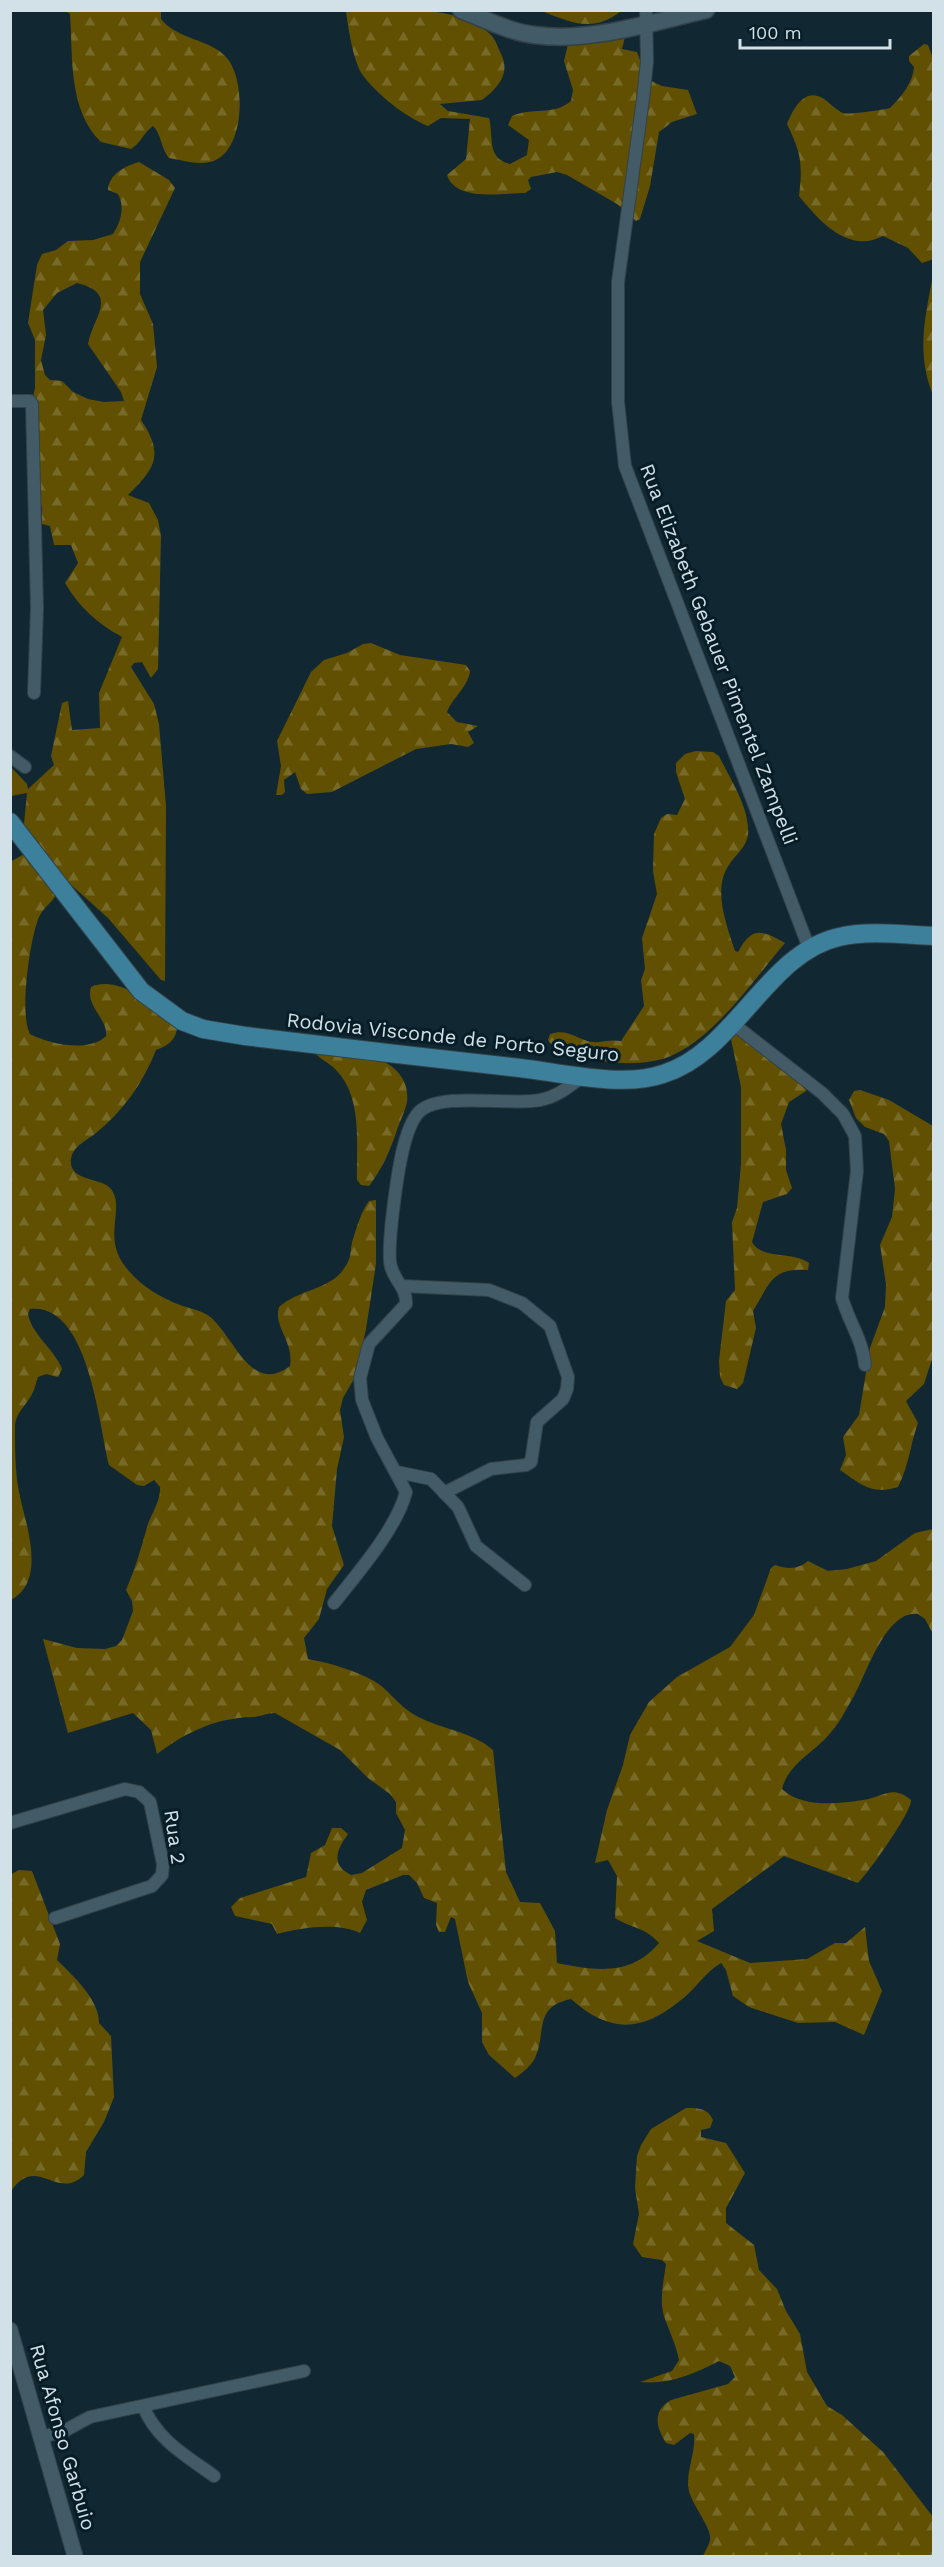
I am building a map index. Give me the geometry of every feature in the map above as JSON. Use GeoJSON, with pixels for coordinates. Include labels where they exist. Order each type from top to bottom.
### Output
{"type":"FeatureCollection","features":[{"type":"Feature","properties":{"kind":"main road"},"geometry":{"type":"LineString","coordinates":[[461,10],[536,35],[600,33],[647,17],[706,10]]}},
{"type":"Feature","properties":{"kind":"main road","name":"Rodovia Visconde de Porto Seguro"},"geometry":{"type":"LineString","coordinates":[[10,822],[141,991],[182,1021],[203,1029],[235,1035],[584,1076],[636,1079],[674,1071],[700,1056],[792,962],[809,948],[828,940],[851,935],[933,936]]}},
{"type":"Feature","properties":{"kind":"street","name":"Rua Elizabeth Gebauer Pimentel Zampelli"},"geometry":{"type":"LineString","coordinates":[[647,17],[643,99],[618,282],[618,402],[625,466],[809,948]]}},
{"type":"Feature","properties":{"kind":"street"},"geometry":{"type":"LineString","coordinates":[[10,401],[30,401],[37,608],[34,693]]}},
{"type":"Feature","properties":{"kind":"street"},"geometry":{"type":"LineString","coordinates":[[10,756],[25,767]]}},
{"type":"Feature","properties":{"kind":"street"},"geometry":{"type":"LineString","coordinates":[[732,1023],[822,1093],[843,1114],[855,1136],[857,1171],[842,1299],[863,1347],[865,1365]]}},
{"type":"Feature","properties":{"kind":"street"},"geometry":{"type":"LineString","coordinates":[[334,1604],[372,1554],[403,1504],[406,1492],[377,1438],[362,1400],[360,1378],[369,1344],[404,1309],[406,1299],[390,1263],[395,1194],[403,1152],[415,1118],[423,1108],[440,1102],[539,1100],[558,1094],[584,1076]]}},
{"type":"Feature","properties":{"kind":"street"},"geometry":{"type":"LineString","coordinates":[[402,1286],[477,1288],[522,1303],[550,1326],[568,1377],[563,1399],[537,1422],[531,1462],[526,1465],[491,1469],[444,1492]]}},
{"type":"Feature","properties":{"kind":"street"},"geometry":{"type":"LineString","coordinates":[[397,1472],[431,1479],[458,1507],[476,1546],[525,1586]]}},
{"type":"Feature","properties":{"kind":"street","name":"Rua 2"},"geometry":{"type":"LineString","coordinates":[[10,1823],[125,1789],[139,1792],[150,1802],[163,1864],[162,1875],[156,1883],[55,1918]]}},
{"type":"Feature","properties":{"kind":"street","name":"Rua Afonso Garbuio"},"geometry":{"type":"LineString","coordinates":[[10,2330],[43,2437],[75,2556]]}},
{"type":"Feature","properties":{"kind":"street"},"geometry":{"type":"LineString","coordinates":[[43,2437],[66,2430],[90,2417],[304,2371]]}},
{"type":"Feature","properties":{"kind":"street"},"geometry":{"type":"LineString","coordinates":[[143,2406],[150,2423],[162,2439],[214,2476]]}},
{"type":"Feature","properties":{"kind":"green space"},"geometry":{"type":"Polygon","coordinates":[[[421,10],[440,13],[476,24],[490,34],[504,61],[504,74],[498,85],[482,100],[440,104],[448,111],[489,118],[494,152],[502,161],[510,164],[527,155],[529,140],[508,125],[512,116],[550,110],[564,106],[571,101],[573,90],[564,61],[568,44],[625,37],[622,49],[637,52],[647,79],[662,86],[688,90],[697,114],[672,122],[659,132],[650,186],[640,219],[636,221],[617,204],[567,175],[557,172],[531,177],[528,180],[531,189],[525,193],[469,193],[452,184],[447,175],[466,159],[470,119],[441,118],[428,126],[392,104],[368,82],[359,68],[351,43],[346,11],[421,10]]]}},
{"type":"Feature","properties":{"kind":"green space"},"geometry":{"type":"Polygon","coordinates":[[[621,10],[611,18],[592,24],[573,22],[542,11],[621,10]]]}},
{"type":"Feature","properties":{"kind":"green space"},"geometry":{"type":"Polygon","coordinates":[[[66,11],[161,11],[161,19],[168,26],[218,50],[225,56],[237,80],[239,114],[231,145],[222,156],[205,163],[169,158],[153,126],[131,149],[101,142],[90,129],[77,99],[72,65],[70,14],[66,11]]]}},
{"type":"Feature","properties":{"kind":"green space"},"geometry":{"type":"Polygon","coordinates":[[[924,44],[928,45],[934,61],[934,259],[922,263],[908,248],[883,236],[870,241],[847,238],[836,233],[816,216],[799,196],[800,159],[787,124],[800,101],[811,95],[824,99],[843,113],[890,108],[911,79],[914,67],[909,61],[909,56],[924,44]]]}},
{"type":"Feature","properties":{"kind":"green space"},"geometry":{"type":"Polygon","coordinates":[[[139,162],[169,180],[175,188],[140,262],[140,294],[153,324],[157,367],[141,420],[153,442],[154,460],[145,477],[128,495],[149,503],[158,520],[161,536],[158,669],[151,678],[142,662],[134,663],[131,667],[154,704],[159,724],[166,806],[165,981],[161,980],[108,918],[68,882],[24,824],[27,793],[11,796],[10,766],[27,784],[28,789],[54,765],[51,756],[62,703],[68,701],[72,730],[100,728],[99,693],[122,637],[90,614],[71,592],[65,583],[78,563],[71,545],[54,545],[50,526],[42,524],[42,507],[28,471],[29,415],[35,388],[35,340],[28,323],[37,265],[42,254],[56,250],[68,241],[93,240],[113,234],[122,209],[118,194],[108,190],[109,184],[123,168],[139,162]],[[77,283],[57,293],[43,310],[46,335],[41,360],[45,375],[50,380],[62,381],[73,392],[88,399],[104,402],[124,401],[121,392],[88,344],[101,300],[98,294],[77,283]]]}},
{"type":"Feature","properties":{"kind":"green space"},"geometry":{"type":"Polygon","coordinates":[[[933,275],[933,395],[923,350],[925,321],[933,275]]]}},
{"type":"Feature","properties":{"kind":"green space"},"geometry":{"type":"Polygon","coordinates":[[[371,643],[400,655],[466,665],[470,671],[469,677],[447,712],[457,722],[478,726],[468,732],[474,743],[468,747],[451,744],[416,749],[332,792],[307,794],[301,789],[295,772],[284,780],[285,792],[282,795],[276,795],[281,766],[277,741],[311,672],[324,660],[371,643]]]}},
{"type":"Feature","properties":{"kind":"green space"},"geometry":{"type":"Polygon","coordinates":[[[696,751],[713,752],[719,756],[743,804],[748,824],[747,839],[729,865],[722,885],[723,908],[735,951],[738,952],[748,938],[758,933],[770,935],[785,943],[720,1019],[691,1045],[675,1054],[655,1061],[620,1063],[560,1050],[548,1040],[550,1034],[562,1032],[592,1042],[621,1041],[644,1006],[641,980],[645,969],[642,938],[657,894],[653,871],[654,834],[661,818],[667,814],[677,815],[685,799],[676,772],[676,763],[685,754],[696,751]]]}},
{"type":"Feature","properties":{"kind":"green space"},"geometry":{"type":"Polygon","coordinates":[[[26,853],[58,890],[39,917],[32,941],[26,994],[27,1024],[30,1034],[58,1044],[79,1045],[99,1041],[106,1036],[106,1030],[91,1001],[90,994],[91,987],[102,984],[114,985],[138,995],[177,1029],[170,1042],[156,1050],[145,1074],[123,1106],[96,1133],[77,1147],[71,1159],[71,1166],[75,1172],[106,1185],[115,1196],[114,1231],[117,1251],[133,1276],[163,1298],[209,1316],[253,1368],[264,1374],[276,1373],[290,1366],[289,1349],[279,1321],[279,1307],[337,1277],[350,1258],[353,1239],[364,1210],[369,1201],[376,1200],[376,1264],[366,1329],[355,1377],[343,1398],[340,1410],[344,1437],[337,1469],[332,1526],[344,1565],[327,1589],[319,1619],[304,1638],[308,1659],[342,1667],[366,1677],[379,1684],[413,1714],[475,1738],[493,1750],[506,1872],[520,1902],[540,1903],[555,1931],[557,1963],[599,1969],[625,1966],[648,1954],[659,1943],[644,1931],[615,1918],[617,1876],[608,1860],[595,1863],[607,1810],[623,1765],[630,1735],[649,1702],[677,1677],[730,1647],[754,1615],[771,1568],[775,1565],[792,1568],[808,1561],[828,1571],[847,1569],[876,1561],[915,1533],[933,1529],[933,1634],[925,1619],[918,1614],[907,1615],[896,1622],[879,1645],[838,1723],[826,1738],[797,1764],[782,1789],[800,1799],[821,1803],[853,1801],[893,1792],[899,1793],[911,1800],[905,1817],[858,1883],[784,1856],[712,1909],[714,1931],[697,1941],[750,1963],[807,1959],[835,1943],[846,1943],[865,1927],[869,1961],[882,1991],[864,2035],[835,2022],[798,2023],[749,2007],[733,1996],[726,1970],[721,1963],[686,1996],[666,2011],[639,2023],[625,2025],[612,2023],[585,2010],[571,1999],[559,2003],[546,2014],[535,2058],[515,2078],[489,2055],[482,2042],[482,2013],[468,1982],[455,1919],[451,1917],[445,1932],[439,1932],[436,1925],[437,1903],[424,1898],[417,1883],[409,1875],[403,1875],[366,1890],[362,1902],[367,1920],[360,1933],[330,1927],[308,1928],[277,1934],[272,1924],[235,1916],[231,1907],[240,1898],[306,1877],[311,1853],[325,1845],[332,1828],[341,1828],[348,1834],[339,1850],[338,1861],[344,1871],[351,1875],[362,1873],[402,1848],[405,1830],[396,1813],[396,1802],[340,1750],[275,1713],[214,1723],[190,1733],[157,1754],[151,1730],[133,1713],[68,1733],[43,1639],[77,1648],[105,1649],[116,1646],[122,1640],[133,1611],[132,1601],[126,1590],[157,1502],[160,1487],[154,1480],[144,1486],[137,1485],[109,1465],[95,1397],[78,1345],[66,1325],[50,1312],[30,1309],[28,1314],[30,1322],[62,1369],[58,1377],[46,1374],[38,1377],[30,1398],[15,1422],[17,1476],[29,1535],[31,1565],[29,1579],[22,1591],[11,1600],[10,862],[26,853]]]}},
{"type":"Feature","properties":{"kind":"green space"},"geometry":{"type":"Polygon","coordinates":[[[736,1031],[806,1082],[806,1091],[789,1102],[781,1124],[786,1150],[786,1170],[792,1188],[787,1194],[763,1202],[752,1242],[756,1248],[763,1251],[803,1259],[809,1263],[808,1270],[786,1271],[773,1279],[753,1311],[756,1328],[743,1383],[737,1389],[724,1385],[720,1377],[719,1361],[726,1301],[735,1290],[732,1222],[737,1208],[741,1164],[741,1087],[731,1039],[732,1033],[736,1031]]]}},
{"type":"Feature","properties":{"kind":"green space"},"geometry":{"type":"Polygon","coordinates":[[[310,1046],[340,1048],[373,1056],[399,1073],[406,1086],[407,1102],[391,1147],[369,1186],[361,1185],[357,1180],[356,1123],[351,1095],[337,1071],[310,1046]]]}},
{"type":"Feature","properties":{"kind":"green space"},"geometry":{"type":"Polygon","coordinates":[[[860,1090],[889,1100],[933,1126],[934,1353],[924,1384],[906,1401],[918,1423],[902,1479],[898,1487],[881,1490],[867,1487],[840,1470],[846,1455],[843,1437],[859,1415],[870,1348],[885,1307],[886,1284],[880,1245],[892,1217],[895,1189],[889,1141],[884,1134],[865,1127],[856,1118],[849,1100],[854,1091],[860,1090]]]}},
{"type":"Feature","properties":{"kind":"green space"},"geometry":{"type":"Polygon","coordinates":[[[19,1870],[32,1871],[60,1944],[57,1960],[90,1997],[95,2005],[99,2023],[111,2036],[114,2097],[104,2122],[86,2152],[84,2175],[74,2182],[65,2184],[30,2176],[20,2181],[11,2191],[10,1875],[19,1870]]]}},
{"type":"Feature","properties":{"kind":"green space"},"geometry":{"type":"Polygon","coordinates":[[[686,2108],[705,2111],[711,2116],[713,2120],[710,2128],[701,2130],[701,2137],[726,2143],[745,2173],[726,2208],[726,2223],[754,2245],[759,2270],[777,2289],[786,2311],[800,2334],[807,2372],[827,2406],[842,2415],[883,2452],[933,2517],[933,2556],[703,2556],[710,2534],[691,2497],[688,2484],[694,2434],[690,2433],[674,2445],[666,2443],[658,2425],[658,2414],[671,2400],[728,2384],[735,2377],[730,2366],[719,2361],[681,2378],[661,2382],[640,2382],[672,2371],[679,2360],[662,2303],[666,2264],[662,2260],[642,2257],[633,2244],[639,2214],[635,2188],[637,2156],[641,2145],[651,2129],[686,2108]]]}}]}
